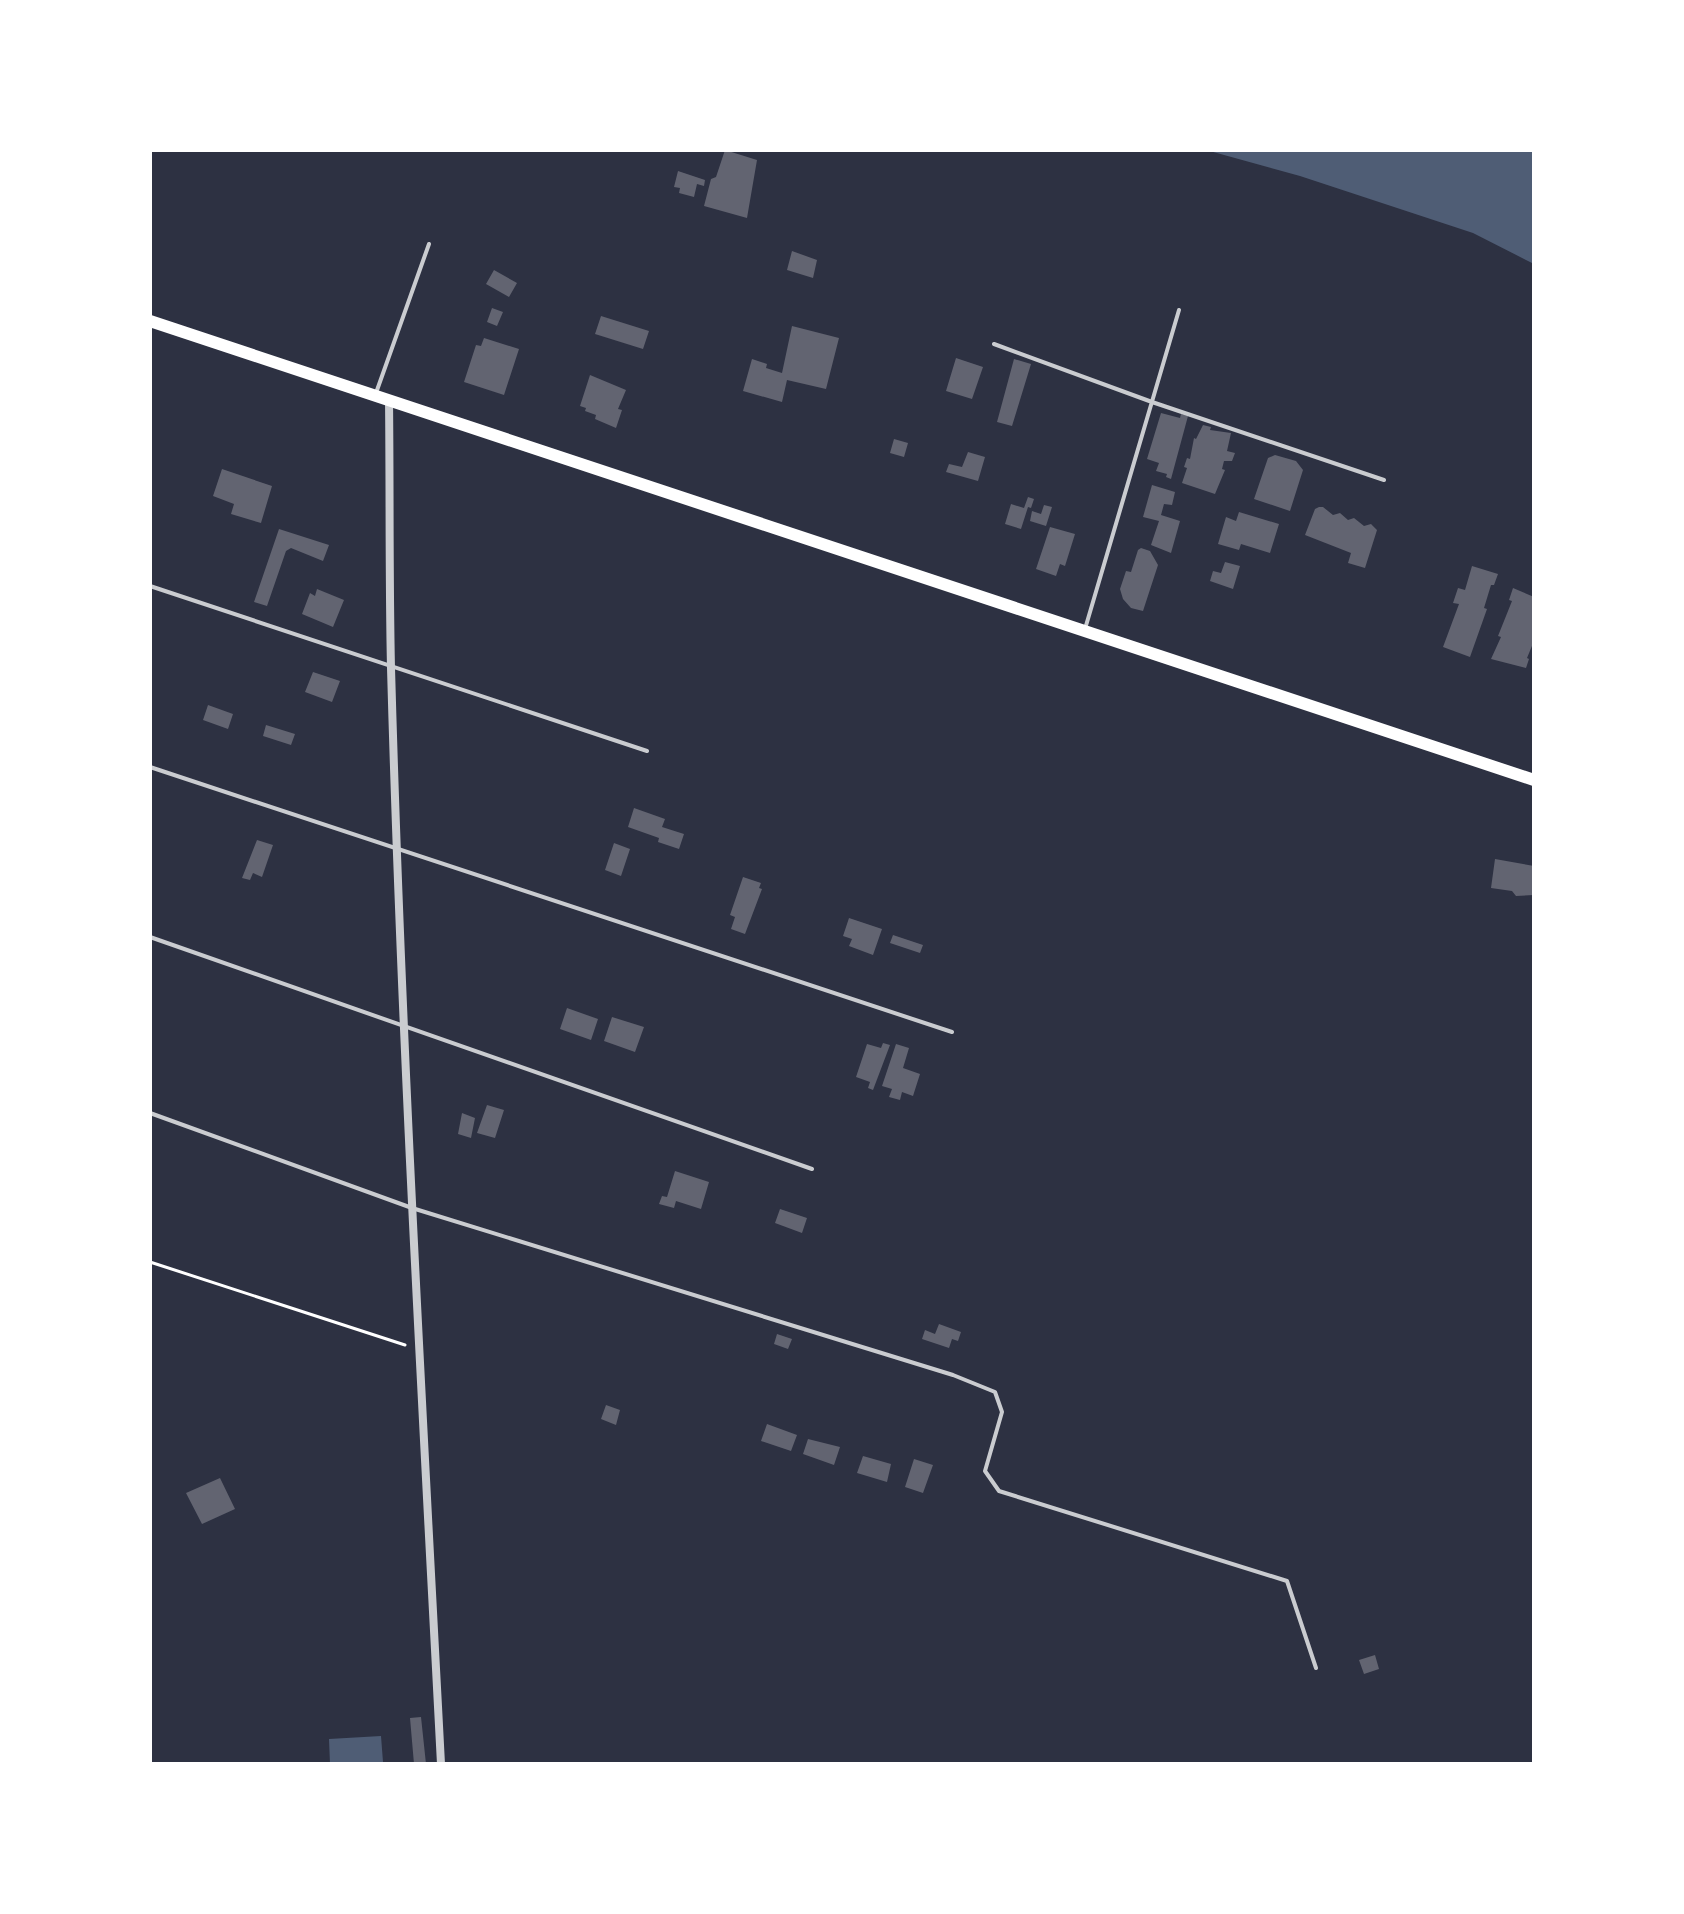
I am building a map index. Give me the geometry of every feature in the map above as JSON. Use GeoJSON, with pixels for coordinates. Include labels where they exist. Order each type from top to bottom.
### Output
{"type":"FeatureCollection","features":[{"type":"Feature","properties":{"kind":"main road"},"geometry":{"type":"LineString","coordinates":[[150,321],[1534,780]]}},
{"type":"Feature","properties":{"kind":"street"},"geometry":{"type":"LineString","coordinates":[[389,400],[391,666],[398,851],[412,1208],[441,1764]]}},
{"type":"Feature","properties":{"kind":"lane"},"geometry":{"type":"LineString","coordinates":[[376,395],[429,244]]}},
{"type":"Feature","properties":{"kind":"lane"},"geometry":{"type":"LineString","coordinates":[[1084,632],[1179,310]]}},
{"type":"Feature","properties":{"kind":"lane"},"geometry":{"type":"LineString","coordinates":[[994,344],[1152,402],[1384,480]]}},
{"type":"Feature","properties":{"kind":"lane"},"geometry":{"type":"LineString","coordinates":[[150,586],[647,751]]}},
{"type":"Feature","properties":{"kind":"lane"},"geometry":{"type":"LineString","coordinates":[[150,767],[952,1032]]}},
{"type":"Feature","properties":{"kind":"lane"},"geometry":{"type":"LineString","coordinates":[[150,937],[812,1169]]}},
{"type":"Feature","properties":{"kind":"lane"},"geometry":{"type":"LineString","coordinates":[[150,1113],[412,1208],[953,1375],[995,1392],[1002,1412],[985,1471],[999,1491],[1287,1581],[1316,1668]]}},
{"type":"Feature","properties":{"kind":"path"},"geometry":{"type":"LineString","coordinates":[[150,1262],[420,1350]]}},
{"type":"Feature","properties":{"kind":"water"},"geometry":{"type":"Polygon","coordinates":[[[1206,150],[1534,150],[1534,264],[1473,233],[1300,176],[1206,150]]]}},
{"type":"Feature","properties":{"kind":"water"},"geometry":{"type":"Polygon","coordinates":[[[381,1736],[383,1762],[330,1764],[329,1739],[381,1736]]]}},
{"type":"Feature","properties":{"kind":"building"},"geometry":{"type":"Polygon","coordinates":[[[725,150],[757,160],[747,218],[704,206],[711,179],[716,177],[725,150]]]}},
{"type":"Feature","properties":{"kind":"building"},"geometry":{"type":"Polygon","coordinates":[[[678,171],[705,180],[704,186],[697,184],[694,197],[679,193],[680,188],[674,187],[678,171]]]}},
{"type":"Feature","properties":{"kind":"building"},"geometry":{"type":"Polygon","coordinates":[[[792,251],[817,260],[813,278],[787,270],[792,251]]]}},
{"type":"Feature","properties":{"kind":"building"},"geometry":{"type":"Polygon","coordinates":[[[494,270],[517,283],[509,297],[486,284],[494,270]]]}},
{"type":"Feature","properties":{"kind":"building"},"geometry":{"type":"Polygon","coordinates":[[[492,308],[503,312],[497,326],[487,322],[492,308]]]}},
{"type":"Feature","properties":{"kind":"building"},"geometry":{"type":"Polygon","coordinates":[[[601,316],[649,331],[643,349],[595,334],[601,316]]]}},
{"type":"Feature","properties":{"kind":"building"},"geometry":{"type":"Polygon","coordinates":[[[792,326],[839,338],[826,389],[787,380],[782,402],[743,391],[752,359],[782,373],[792,326]]]}},
{"type":"Feature","properties":{"kind":"building"},"geometry":{"type":"Polygon","coordinates":[[[484,338],[519,349],[504,395],[464,382],[476,345],[481,346],[484,338]]]}},
{"type":"Feature","properties":{"kind":"building"},"geometry":{"type":"Polygon","coordinates":[[[956,358],[983,367],[972,399],[946,391],[956,358]]]}},
{"type":"Feature","properties":{"kind":"building"},"geometry":{"type":"Polygon","coordinates":[[[1014,359],[1031,364],[1012,426],[997,422],[1014,359]]]}},
{"type":"Feature","properties":{"kind":"building"},"geometry":{"type":"Polygon","coordinates":[[[590,375],[626,390],[618,409],[622,410],[616,428],[595,419],[596,415],[580,406],[590,375]]]}},
{"type":"Feature","properties":{"kind":"building"},"geometry":{"type":"Polygon","coordinates":[[[1161,413],[1180,418],[1181,414],[1188,416],[1171,479],[1166,477],[1167,474],[1156,471],[1159,463],[1147,459],[1161,413]]]}},
{"type":"Feature","properties":{"kind":"building"},"geometry":{"type":"Polygon","coordinates":[[[1203,425],[1211,427],[1210,430],[1231,433],[1227,451],[1235,453],[1232,461],[1224,461],[1222,469],[1225,470],[1215,494],[1182,483],[1194,438],[1203,425]]]}},
{"type":"Feature","properties":{"kind":"building"},"geometry":{"type":"Polygon","coordinates":[[[894,439],[908,443],[904,457],[890,453],[894,439]]]}},
{"type":"Feature","properties":{"kind":"building"},"geometry":{"type":"Polygon","coordinates":[[[968,452],[985,457],[978,481],[946,472],[949,464],[962,467],[968,452]]]}},
{"type":"Feature","properties":{"kind":"building"},"geometry":{"type":"Polygon","coordinates":[[[1275,455],[1296,461],[1303,470],[1290,511],[1254,499],[1268,458],[1275,455]]]}},
{"type":"Feature","properties":{"kind":"building"},"geometry":{"type":"Polygon","coordinates":[[[222,469],[272,486],[261,523],[231,514],[234,504],[213,496],[222,469]]]}},
{"type":"Feature","properties":{"kind":"building"},"geometry":{"type":"Polygon","coordinates":[[[1152,485],[1175,492],[1172,505],[1164,504],[1161,515],[1180,521],[1171,553],[1151,545],[1159,521],[1143,517],[1152,485]]]}},
{"type":"Feature","properties":{"kind":"building"},"geometry":{"type":"Polygon","coordinates":[[[1028,497],[1034,499],[1021,529],[1005,524],[1011,504],[1024,508],[1028,497]]]}},
{"type":"Feature","properties":{"kind":"building"},"geometry":{"type":"Polygon","coordinates":[[[1044,505],[1052,507],[1046,526],[1030,521],[1032,511],[1041,514],[1044,505]]]}},
{"type":"Feature","properties":{"kind":"building"},"geometry":{"type":"Polygon","coordinates":[[[1319,507],[1333,515],[1340,513],[1348,520],[1354,518],[1364,526],[1371,524],[1377,530],[1365,568],[1348,563],[1351,553],[1305,535],[1315,509],[1319,507]]]}},
{"type":"Feature","properties":{"kind":"building"},"geometry":{"type":"Polygon","coordinates":[[[1239,512],[1279,524],[1270,553],[1241,544],[1239,550],[1218,544],[1226,517],[1236,521],[1239,512]]]}},
{"type":"Feature","properties":{"kind":"building"},"geometry":{"type":"Polygon","coordinates":[[[1050,527],[1075,534],[1065,566],[1060,564],[1056,576],[1036,569],[1050,527]]]}},
{"type":"Feature","properties":{"kind":"building"},"geometry":{"type":"Polygon","coordinates":[[[279,529],[329,545],[323,561],[291,548],[286,551],[267,606],[254,602],[279,529]]]}},
{"type":"Feature","properties":{"kind":"building"},"geometry":{"type":"Polygon","coordinates":[[[1141,548],[1150,551],[1158,565],[1143,611],[1131,608],[1123,599],[1120,589],[1126,571],[1131,572],[1141,548]]]}},
{"type":"Feature","properties":{"kind":"building"},"geometry":{"type":"Polygon","coordinates":[[[1225,562],[1240,566],[1233,589],[1210,581],[1213,571],[1221,573],[1225,562]]]}},
{"type":"Feature","properties":{"kind":"building"},"geometry":{"type":"Polygon","coordinates":[[[1472,566],[1498,574],[1494,585],[1491,585],[1484,608],[1487,609],[1470,657],[1443,647],[1459,604],[1453,603],[1458,588],[1465,590],[1472,566]]]}},
{"type":"Feature","properties":{"kind":"building"},"geometry":{"type":"Polygon","coordinates":[[[1513,588],[1534,597],[1534,641],[1526,668],[1491,659],[1501,637],[1498,636],[1512,601],[1509,600],[1513,588]]]}},
{"type":"Feature","properties":{"kind":"building"},"geometry":{"type":"Polygon","coordinates":[[[317,589],[344,600],[333,627],[302,614],[310,593],[315,596],[317,589]]]}},
{"type":"Feature","properties":{"kind":"building"},"geometry":{"type":"Polygon","coordinates":[[[313,672],[340,681],[332,702],[305,692],[313,672]]]}},
{"type":"Feature","properties":{"kind":"building"},"geometry":{"type":"Polygon","coordinates":[[[208,705],[233,714],[228,729],[203,720],[208,705]]]}},
{"type":"Feature","properties":{"kind":"building"},"geometry":{"type":"Polygon","coordinates":[[[266,725],[295,734],[291,745],[263,736],[266,725]]]}},
{"type":"Feature","properties":{"kind":"building"},"geometry":{"type":"Polygon","coordinates":[[[634,808],[665,819],[662,827],[684,834],[679,849],[628,827],[634,808]]]}},
{"type":"Feature","properties":{"kind":"building"},"geometry":{"type":"Polygon","coordinates":[[[257,840],[273,845],[262,877],[253,873],[250,880],[242,878],[257,840]]]}},
{"type":"Feature","properties":{"kind":"building"},"geometry":{"type":"Polygon","coordinates":[[[614,843],[630,849],[621,876],[605,870],[614,843]]]}},
{"type":"Feature","properties":{"kind":"building"},"geometry":{"type":"Polygon","coordinates":[[[1495,859],[1534,866],[1534,895],[1516,896],[1512,891],[1491,888],[1495,859]]]}},
{"type":"Feature","properties":{"kind":"building"},"geometry":{"type":"Polygon","coordinates":[[[743,877],[761,883],[759,888],[762,889],[745,934],[731,929],[735,917],[730,915],[743,877]]]}},
{"type":"Feature","properties":{"kind":"building"},"geometry":{"type":"Polygon","coordinates":[[[849,918],[882,929],[873,955],[849,946],[852,939],[843,936],[849,918]]]}},
{"type":"Feature","properties":{"kind":"building"},"geometry":{"type":"Polygon","coordinates":[[[893,935],[923,945],[920,953],[890,943],[893,935]]]}},
{"type":"Feature","properties":{"kind":"building"},"geometry":{"type":"Polygon","coordinates":[[[567,1008],[598,1019],[591,1040],[560,1029],[567,1008]]]}},
{"type":"Feature","properties":{"kind":"building"},"geometry":{"type":"Polygon","coordinates":[[[612,1017],[644,1027],[635,1052],[604,1041],[612,1017]]]}},
{"type":"Feature","properties":{"kind":"building"},"geometry":{"type":"Polygon","coordinates":[[[883,1043],[890,1045],[873,1090],[868,1088],[870,1082],[856,1077],[867,1044],[881,1048],[883,1043]]]}},
{"type":"Feature","properties":{"kind":"building"},"geometry":{"type":"Polygon","coordinates":[[[896,1044],[909,1048],[903,1068],[920,1074],[913,1096],[902,1092],[900,1100],[889,1097],[892,1089],[882,1086],[896,1044]]]}},
{"type":"Feature","properties":{"kind":"building"},"geometry":{"type":"Polygon","coordinates":[[[487,1105],[504,1110],[495,1138],[477,1133],[487,1105]]]}},
{"type":"Feature","properties":{"kind":"building"},"geometry":{"type":"Polygon","coordinates":[[[462,1113],[475,1118],[471,1138],[458,1134],[462,1113]]]}},
{"type":"Feature","properties":{"kind":"building"},"geometry":{"type":"Polygon","coordinates":[[[675,1171],[709,1182],[701,1209],[676,1201],[674,1208],[659,1204],[662,1196],[667,1197],[675,1171]]]}},
{"type":"Feature","properties":{"kind":"building"},"geometry":{"type":"Polygon","coordinates":[[[780,1209],[807,1218],[802,1233],[775,1223],[780,1209]]]}},
{"type":"Feature","properties":{"kind":"building"},"geometry":{"type":"Polygon","coordinates":[[[939,1324],[961,1332],[958,1341],[952,1339],[949,1348],[922,1339],[925,1330],[935,1334],[939,1324]]]}},
{"type":"Feature","properties":{"kind":"building"},"geometry":{"type":"Polygon","coordinates":[[[777,1334],[792,1339],[788,1349],[774,1344],[777,1334]]]}},
{"type":"Feature","properties":{"kind":"building"},"geometry":{"type":"Polygon","coordinates":[[[606,1405],[620,1410],[616,1425],[601,1419],[606,1405]]]}},
{"type":"Feature","properties":{"kind":"building"},"geometry":{"type":"Polygon","coordinates":[[[767,1424],[797,1435],[791,1451],[761,1441],[767,1424]]]}},
{"type":"Feature","properties":{"kind":"building"},"geometry":{"type":"Polygon","coordinates":[[[808,1439],[840,1447],[834,1465],[803,1454],[808,1439]]]}},
{"type":"Feature","properties":{"kind":"building"},"geometry":{"type":"Polygon","coordinates":[[[863,1456],[891,1464],[887,1482],[857,1473],[863,1456]]]}},
{"type":"Feature","properties":{"kind":"building"},"geometry":{"type":"Polygon","coordinates":[[[914,1459],[933,1465],[923,1493],[905,1487],[914,1459]]]}},
{"type":"Feature","properties":{"kind":"building"},"geometry":{"type":"Polygon","coordinates":[[[220,1478],[235,1509],[202,1524],[186,1493],[220,1478]]]}},
{"type":"Feature","properties":{"kind":"building"},"geometry":{"type":"Polygon","coordinates":[[[1375,1655],[1379,1669],[1364,1674],[1359,1660],[1375,1655]]]}},
{"type":"Feature","properties":{"kind":"building"},"geometry":{"type":"Polygon","coordinates":[[[421,1717],[426,1764],[414,1764],[410,1718],[421,1717]]]}}]}
